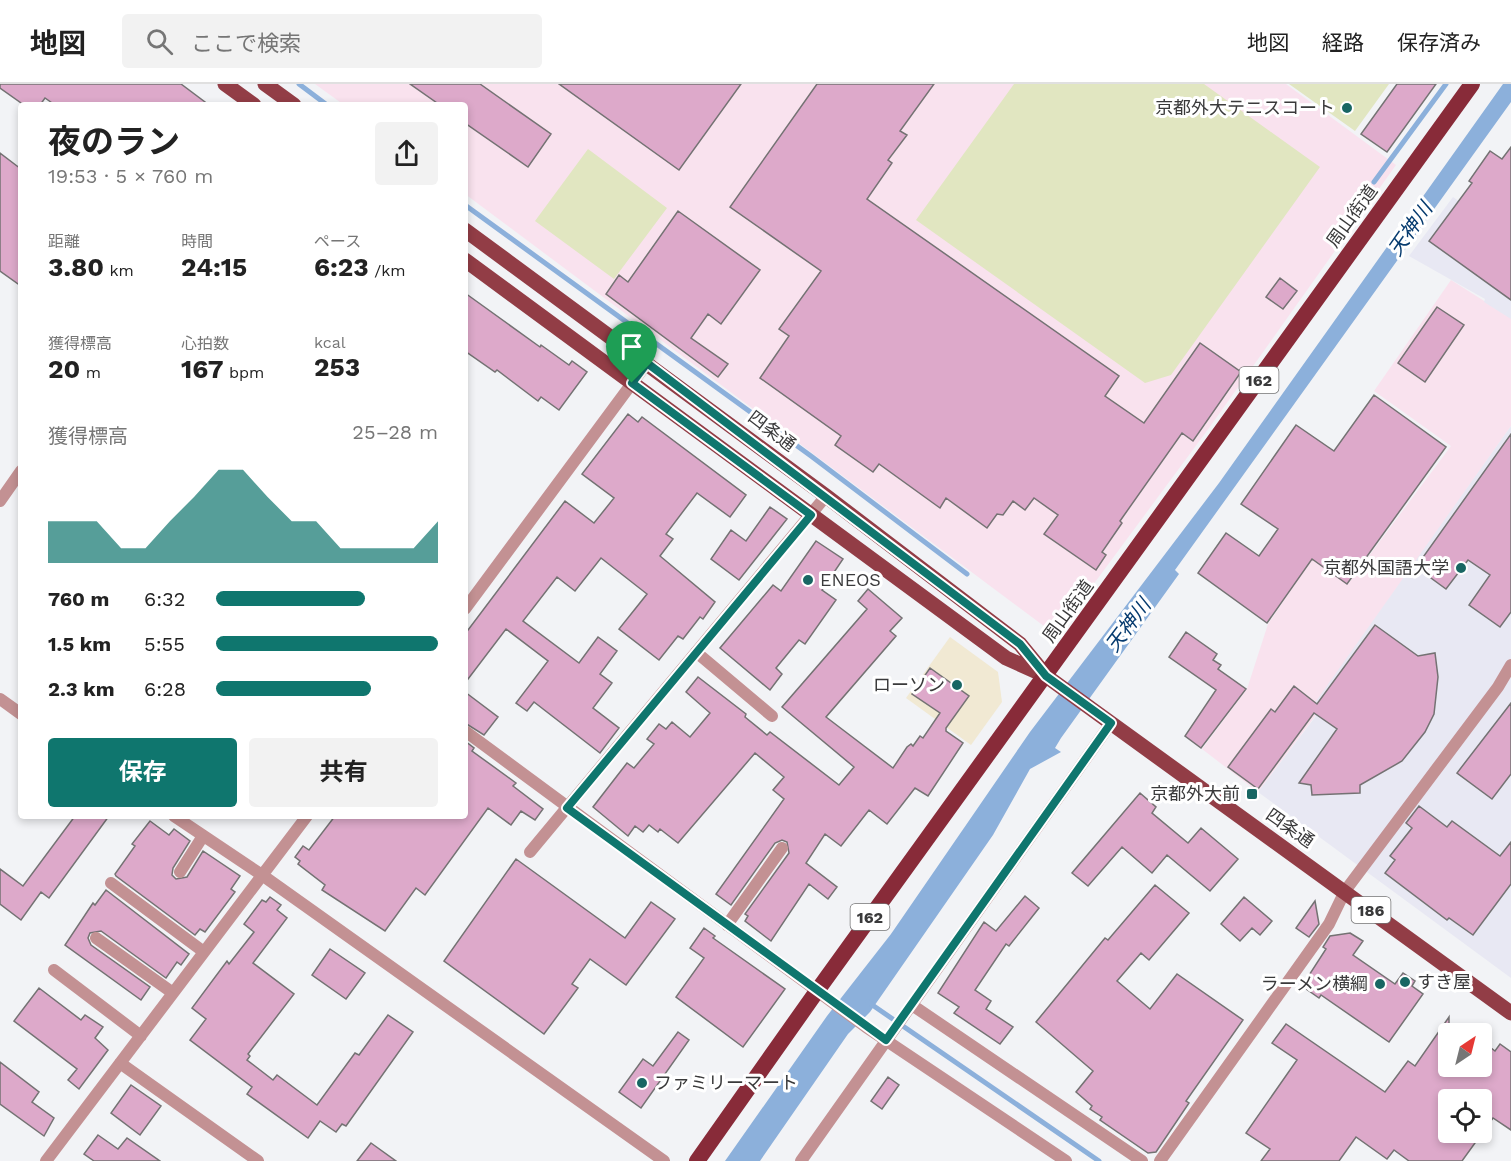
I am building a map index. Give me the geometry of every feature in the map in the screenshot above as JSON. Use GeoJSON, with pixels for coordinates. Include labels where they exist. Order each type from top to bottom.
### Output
{"type":"FeatureCollection","features":[{"type":"Feature","properties":{"kind":"highway","name":"周山街道"},"geometry":{"type":"LineString","coordinates":[[697,1161],[817,991],[1472,84]]}},
{"type":"Feature","properties":{"kind":"main road"},"geometry":{"type":"LineString","coordinates":[[225,84],[250,102]]}},
{"type":"Feature","properties":{"kind":"main road"},"geometry":{"type":"LineString","coordinates":[[265,84],[285,102]]}},
{"type":"Feature","properties":{"kind":"main road","name":"四条通"},"geometry":{"type":"LineString","coordinates":[[468,232],[826,496],[1020,644],[1046,676]]}},
{"type":"Feature","properties":{"kind":"main road","name":"四条通"},"geometry":{"type":"LineString","coordinates":[[468,262],[1006,658],[1046,676],[1511,1013]]}},
{"type":"Feature","properties":{"kind":"street"},"geometry":{"type":"LineString","coordinates":[[468,605],[647,363]]}},
{"type":"Feature","properties":{"kind":"street"},"geometry":{"type":"LineString","coordinates":[[0,501],[18,475]]}},
{"type":"Feature","properties":{"kind":"street"},"geometry":{"type":"LineString","coordinates":[[531,852],[826,496]]}},
{"type":"Feature","properties":{"kind":"street"},"geometry":{"type":"LineString","coordinates":[[696,652],[772,716]]}},
{"type":"Feature","properties":{"kind":"street"},"geometry":{"type":"LineString","coordinates":[[1160,1161],[1329,924],[1345,891],[1498,687],[1511,665]]}},
{"type":"Feature","properties":{"kind":"street"},"geometry":{"type":"LineString","coordinates":[[0,699],[18,712]]}},
{"type":"Feature","properties":{"kind":"street"},"geometry":{"type":"LineString","coordinates":[[801,1161],[1111,723]]}},
{"type":"Feature","properties":{"kind":"street"},"geometry":{"type":"LineString","coordinates":[[468,733],[832,1002],[866,1026],[889,1037],[1066,1161]]}},
{"type":"Feature","properties":{"kind":"street"},"geometry":{"type":"LineString","coordinates":[[178,819],[262,875],[664,1161]]}},
{"type":"Feature","properties":{"kind":"street"},"geometry":{"type":"LineString","coordinates":[[46,1161],[305,819]]}},
{"type":"Feature","properties":{"kind":"street"},"geometry":{"type":"LineString","coordinates":[[180,872],[203,836]]}},
{"type":"Feature","properties":{"kind":"street"},"geometry":{"type":"LineString","coordinates":[[727,925],[782,848]]}},
{"type":"Feature","properties":{"kind":"street"},"geometry":{"type":"LineString","coordinates":[[111,883],[204,952]]}},
{"type":"Feature","properties":{"kind":"street"},"geometry":{"type":"LineString","coordinates":[[96,938],[173,993]]}},
{"type":"Feature","properties":{"kind":"street"},"geometry":{"type":"LineString","coordinates":[[54,970],[141,1036]]}},
{"type":"Feature","properties":{"kind":"street"},"geometry":{"type":"LineString","coordinates":[[909,1009],[1142,1161]]}},
{"type":"Feature","properties":{"kind":"street"},"geometry":{"type":"LineString","coordinates":[[120,1063],[258,1161]]}},
{"type":"Feature","properties":{"kind":"shaded area"},"geometry":{"type":"Polygon","coordinates":[[[315,84],[1286,84],[1396,165],[1209,428],[1056,635],[468,196],[468,102],[340,102],[315,84]]]}},
{"type":"Feature","properties":{"kind":"shaded area"},"geometry":{"type":"Polygon","coordinates":[[[1453,197],[1511,238],[1511,319],[1484,302],[1485,299],[1409,256],[1453,197]]]}},
{"type":"Feature","properties":{"kind":"shaded area"},"geometry":{"type":"Polygon","coordinates":[[[1451,280],[1511,318],[1511,426],[1310,711],[1316,715],[1258,792],[1202,749],[1247,689],[1268,624],[1312,559],[1348,584],[1451,446],[1374,391],[1451,280]]]}},
{"type":"Feature","properties":{"kind":"shaded area","name":"京都外国語大学"},"geometry":{"type":"Polygon","coordinates":[[[1511,426],[1511,978],[1258,792],[1316,716],[1309,711],[1511,426]]]}},
{"type":"Feature","properties":{"kind":"shaded area","name":"ローソン"},"geometry":{"type":"Polygon","coordinates":[[[950,637],[998,672],[1002,702],[971,745],[906,698],[950,637]]]}},
{"type":"Feature","properties":{"kind":"green space"},"geometry":{"type":"Polygon","coordinates":[[[1014,84],[1204,84],[1320,167],[1171,375],[1145,383],[916,220],[1014,84]]]}},
{"type":"Feature","properties":{"kind":"green space","name":"京都外大テニスコート"},"geometry":{"type":"Polygon","coordinates":[[[1289,84],[1389,84],[1355,131],[1289,84]]]}},
{"type":"Feature","properties":{"kind":"green space"},"geometry":{"type":"Polygon","coordinates":[[[588,149],[667,208],[614,279],[535,221],[588,149]]]}},
{"type":"Feature","properties":{"kind":"water","name":"天神川"},"geometry":{"type":"Polygon","coordinates":[[[1503,84],[1511,84],[1511,102],[1175,570],[1179,574],[1061,738],[1055,748],[1061,752],[1030,769],[993,835],[870,1012],[848,1034],[760,1161],[725,1161],[827,1016],[891,934],[1030,732],[1219,483],[1503,84]]]}},
{"type":"Feature","properties":{"kind":"building"},"geometry":{"type":"Polygon","coordinates":[[[0,84],[181,84],[205,102],[51,102],[45,98],[42,102],[20,102],[0,88],[0,84]]]}},
{"type":"Feature","properties":{"kind":"building"},"geometry":{"type":"Polygon","coordinates":[[[410,84],[480,84],[551,134],[528,167],[468,125],[468,102],[436,102],[410,84]]]}},
{"type":"Feature","properties":{"kind":"building"},"geometry":{"type":"Polygon","coordinates":[[[559,84],[741,84],[679,170],[559,84]]]}},
{"type":"Feature","properties":{"kind":"building"},"geometry":{"type":"Polygon","coordinates":[[[817,84],[934,84],[900,131],[907,135],[888,160],[892,163],[867,199],[1119,376],[1105,396],[1144,423],[1200,343],[1241,372],[1193,441],[1182,433],[1120,521],[1122,523],[1102,552],[1106,555],[1096,570],[1044,534],[1058,515],[1034,498],[1025,510],[1013,501],[1003,515],[997,514],[987,528],[946,498],[940,508],[879,464],[873,472],[835,445],[841,436],[760,378],[789,336],[779,329],[821,271],[730,207],[817,84]]]}},
{"type":"Feature","properties":{"kind":"building"},"geometry":{"type":"Polygon","coordinates":[[[1397,84],[1436,84],[1387,152],[1361,134],[1397,84]]]}},
{"type":"Feature","properties":{"kind":"building"},"geometry":{"type":"Polygon","coordinates":[[[1511,147],[1511,300],[1429,241],[1472,183],[1469,181],[1490,151],[1502,159],[1511,147]]]}},
{"type":"Feature","properties":{"kind":"building"},"geometry":{"type":"Polygon","coordinates":[[[0,153],[18,167],[18,284],[0,271],[0,153]]]}},
{"type":"Feature","properties":{"kind":"building"},"geometry":{"type":"Polygon","coordinates":[[[678,211],[760,270],[721,324],[708,314],[691,338],[728,364],[718,377],[606,294],[619,275],[628,282],[678,211]]]}},
{"type":"Feature","properties":{"kind":"building"},"geometry":{"type":"Polygon","coordinates":[[[1280,278],[1297,291],[1283,309],[1266,297],[1280,278]]]}},
{"type":"Feature","properties":{"kind":"building"},"geometry":{"type":"Polygon","coordinates":[[[468,295],[540,347],[541,345],[569,365],[572,361],[587,372],[559,410],[541,397],[538,401],[497,370],[495,372],[468,353],[468,295]]]}},
{"type":"Feature","properties":{"kind":"building"},"geometry":{"type":"Polygon","coordinates":[[[1437,307],[1464,325],[1425,382],[1398,363],[1437,307]]]}},
{"type":"Feature","properties":{"kind":"building"},"geometry":{"type":"Polygon","coordinates":[[[1374,395],[1446,447],[1347,584],[1312,559],[1267,623],[1198,573],[1226,533],[1259,556],[1278,529],[1241,504],[1296,425],[1334,451],[1374,395]]]}},
{"type":"Feature","properties":{"kind":"building"},"geometry":{"type":"Polygon","coordinates":[[[628,414],[638,422],[642,417],[746,495],[730,517],[697,493],[666,534],[673,539],[660,556],[715,602],[703,619],[700,617],[683,639],[678,636],[659,660],[619,629],[647,594],[601,558],[575,591],[557,577],[523,621],[579,663],[598,637],[617,651],[600,674],[612,683],[593,708],[619,728],[600,753],[534,702],[527,711],[516,703],[548,661],[506,629],[468,679],[468,630],[565,501],[594,523],[614,498],[582,474],[628,414]]]}},
{"type":"Feature","properties":{"kind":"building"},"geometry":{"type":"Polygon","coordinates":[[[1511,434],[1511,612],[1500,627],[1469,605],[1490,575],[1468,560],[1446,589],[1416,567],[1511,434]]]}},
{"type":"Feature","properties":{"kind":"building"},"geometry":{"type":"Polygon","coordinates":[[[770,507],[787,519],[739,580],[711,559],[731,530],[746,541],[770,507]]]}},
{"type":"Feature","properties":{"kind":"building"},"geometry":{"type":"Polygon","coordinates":[[[816,541],[843,559],[822,590],[836,600],[805,644],[799,640],[776,668],[782,674],[770,690],[720,648],[773,585],[781,591],[816,541]]]}},
{"type":"Feature","properties":{"kind":"building"},"geometry":{"type":"Polygon","coordinates":[[[868,589],[902,618],[890,631],[896,636],[826,717],[893,768],[907,747],[911,744],[913,746],[920,736],[923,738],[940,713],[912,694],[930,668],[969,696],[946,728],[946,731],[963,743],[928,796],[915,788],[887,824],[869,810],[841,846],[825,834],[806,863],[837,887],[828,899],[809,884],[771,941],[745,921],[748,916],[745,914],[789,853],[787,842],[782,840],[775,843],[731,905],[716,894],[784,799],[773,790],[784,777],[755,753],[678,843],[660,829],[658,832],[649,825],[643,832],[635,826],[628,836],[593,807],[627,763],[634,768],[654,744],[647,739],[659,724],[666,729],[672,722],[690,737],[710,713],[686,692],[698,677],[746,714],[745,717],[767,735],[770,732],[839,785],[854,767],[782,707],[867,609],[858,601],[868,589]]]}},
{"type":"Feature","properties":{"kind":"building"},"geometry":{"type":"Polygon","coordinates":[[[1375,625],[1418,656],[1435,653],[1438,677],[1434,714],[1425,732],[1402,761],[1360,785],[1360,793],[1312,795],[1311,785],[1299,783],[1337,729],[1314,713],[1258,789],[1228,767],[1271,709],[1275,712],[1294,686],[1317,704],[1375,625]]]}},
{"type":"Feature","properties":{"kind":"building"},"geometry":{"type":"Polygon","coordinates":[[[1186,632],[1217,654],[1213,660],[1221,665],[1218,669],[1246,689],[1201,748],[1185,736],[1216,690],[1169,657],[1186,632]]]}},
{"type":"Feature","properties":{"kind":"building"},"geometry":{"type":"Polygon","coordinates":[[[468,694],[498,717],[484,735],[468,725],[468,694]]]}},
{"type":"Feature","properties":{"kind":"building"},"geometry":{"type":"Polygon","coordinates":[[[1511,703],[1511,774],[1492,799],[1457,773],[1511,703]]]}},
{"type":"Feature","properties":{"kind":"building"},"geometry":{"type":"Polygon","coordinates":[[[468,743],[474,748],[472,751],[516,783],[513,786],[543,809],[535,820],[521,811],[511,825],[488,808],[425,895],[416,888],[385,931],[322,890],[325,885],[298,864],[300,861],[295,857],[303,846],[309,850],[333,819],[468,819],[468,743]]]}},
{"type":"Feature","properties":{"kind":"building"},"geometry":{"type":"Polygon","coordinates":[[[1140,793],[1156,807],[1152,813],[1188,843],[1201,828],[1238,859],[1210,891],[1167,855],[1152,873],[1122,847],[1088,886],[1072,873],[1140,793]]]}},
{"type":"Feature","properties":{"kind":"building"},"geometry":{"type":"Polygon","coordinates":[[[1419,806],[1447,827],[1452,821],[1500,856],[1511,842],[1511,884],[1473,935],[1449,918],[1447,920],[1385,873],[1395,860],[1390,856],[1412,828],[1406,823],[1419,806]]]}},
{"type":"Feature","properties":{"kind":"building"},"geometry":{"type":"Polygon","coordinates":[[[73,819],[107,819],[49,898],[41,892],[21,920],[0,904],[0,869],[23,886],[73,819]]]}},
{"type":"Feature","properties":{"kind":"building"},"geometry":{"type":"Polygon","coordinates":[[[150,821],[169,835],[174,829],[190,841],[173,868],[172,875],[176,879],[187,877],[203,851],[240,876],[231,889],[235,892],[205,932],[200,929],[195,935],[115,874],[135,846],[132,844],[150,821]]]}},
{"type":"Feature","properties":{"kind":"building"},"geometry":{"type":"Polygon","coordinates":[[[516,859],[625,938],[651,902],[675,919],[626,985],[590,959],[572,984],[578,988],[544,1034],[444,961],[516,859]]]}},
{"type":"Feature","properties":{"kind":"building"},"geometry":{"type":"Polygon","coordinates":[[[1155,885],[1189,913],[1149,960],[1141,953],[1117,981],[1150,1009],[1177,974],[1243,1020],[1186,1101],[1189,1103],[1156,1152],[1148,1153],[1100,1120],[1102,1117],[1090,1109],[1092,1106],[1076,1092],[1093,1071],[1036,1022],[1105,938],[1108,940],[1155,885]]]}},
{"type":"Feature","properties":{"kind":"building"},"geometry":{"type":"Polygon","coordinates":[[[106,890],[189,954],[181,965],[177,962],[166,978],[101,931],[90,933],[88,938],[91,945],[150,987],[141,1000],[65,945],[93,903],[95,905],[106,890]]]}},
{"type":"Feature","properties":{"kind":"building"},"geometry":{"type":"Polygon","coordinates":[[[1025,896],[1039,908],[1009,946],[1006,944],[975,990],[991,1001],[986,1009],[1013,1027],[1000,1044],[954,1013],[959,1007],[938,993],[984,922],[996,931],[1025,896]]]}},
{"type":"Feature","properties":{"kind":"building"},"geometry":{"type":"Polygon","coordinates":[[[270,897],[281,905],[277,910],[287,918],[253,963],[294,994],[248,1054],[250,1056],[247,1060],[273,1080],[277,1075],[317,1105],[355,1053],[359,1055],[388,1015],[413,1032],[346,1126],[342,1124],[336,1132],[320,1121],[308,1138],[247,1094],[252,1087],[190,1040],[206,1019],[192,1008],[227,961],[229,964],[254,932],[244,924],[262,900],[266,902],[270,897]]]}},
{"type":"Feature","properties":{"kind":"building"},"geometry":{"type":"Polygon","coordinates":[[[1244,897],[1272,921],[1260,935],[1252,928],[1240,941],[1221,924],[1244,897]]]}},
{"type":"Feature","properties":{"kind":"building"},"geometry":{"type":"Polygon","coordinates":[[[1315,901],[1319,924],[1309,937],[1296,928],[1315,901]]]}},
{"type":"Feature","properties":{"kind":"building"},"geometry":{"type":"Polygon","coordinates":[[[704,928],[715,936],[713,938],[785,989],[743,1047],[676,997],[704,958],[690,948],[704,928]]]}},
{"type":"Feature","properties":{"kind":"building"},"geometry":{"type":"Polygon","coordinates":[[[1350,933],[1363,941],[1353,955],[1395,984],[1403,973],[1415,981],[1412,986],[1423,994],[1389,1042],[1321,995],[1319,998],[1302,986],[1326,949],[1323,947],[1330,936],[1350,933]]]}},
{"type":"Feature","properties":{"kind":"building"},"geometry":{"type":"Polygon","coordinates":[[[330,949],[365,973],[346,999],[312,975],[330,949]]]}},
{"type":"Feature","properties":{"kind":"building"},"geometry":{"type":"Polygon","coordinates":[[[39,988],[81,1020],[85,1015],[103,1027],[95,1038],[108,1050],[79,1089],[68,1080],[77,1069],[14,1021],[39,988]]]}},
{"type":"Feature","properties":{"kind":"building"},"geometry":{"type":"Polygon","coordinates":[[[1286,1024],[1385,1092],[1408,1061],[1415,1066],[1438,1033],[1438,1077],[1492,1077],[1492,1049],[1495,1051],[1500,1044],[1511,1052],[1511,1130],[1492,1119],[1492,1089],[1438,1089],[1438,1143],[1475,1143],[1462,1161],[1409,1161],[1394,1150],[1387,1159],[1356,1137],[1339,1161],[1261,1161],[1270,1149],[1246,1133],[1297,1060],[1272,1043],[1286,1024]]]}},
{"type":"Feature","properties":{"kind":"building","name":"ファミリーマート"},"geometry":{"type":"Polygon","coordinates":[[[678,1032],[689,1040],[641,1108],[619,1092],[643,1059],[653,1066],[678,1032]]]}},
{"type":"Feature","properties":{"kind":"building"},"geometry":{"type":"Polygon","coordinates":[[[0,1062],[39,1092],[32,1102],[54,1118],[44,1136],[0,1104],[0,1062]]]}},
{"type":"Feature","properties":{"kind":"building"},"geometry":{"type":"Polygon","coordinates":[[[888,1077],[899,1085],[882,1109],[871,1101],[888,1077]]]}},
{"type":"Feature","properties":{"kind":"building"},"geometry":{"type":"Polygon","coordinates":[[[131,1085],[161,1106],[140,1135],[111,1113],[131,1085]]]}},
{"type":"Feature","properties":{"kind":"building"},"geometry":{"type":"Polygon","coordinates":[[[98,1135],[118,1149],[127,1138],[160,1161],[94,1161],[84,1154],[98,1135]]]}},
{"type":"Feature","properties":{"kind":"building"},"geometry":{"type":"Polygon","coordinates":[[[371,1143],[396,1161],[357,1161],[371,1143]]]}},
{"type":"Feature","properties":{"kind":"waterway"},"geometry":{"type":"LineString","coordinates":[[299,84],[323,102]]}},
{"type":"Feature","properties":{"kind":"waterway"},"geometry":{"type":"LineString","coordinates":[[1374,182],[1446,84]]}},
{"type":"Feature","properties":{"kind":"waterway"},"geometry":{"type":"LineString","coordinates":[[468,207],[811,456],[967,574]]}},
{"type":"Feature","properties":{"kind":"waterway"},"geometry":{"type":"LineString","coordinates":[[868,1002],[1099,1161]]}},
{"type":"Feature","properties":{"kind":"place","name":"京都外大テニスコート"},"geometry":{"type":"Point","coordinates":[1347,108]}},
{"type":"Feature","properties":{"kind":"place","name":"京都外国語大学"},"geometry":{"type":"Point","coordinates":[1461,568]}},
{"type":"Feature","properties":{"kind":"place","name":"ENEOS"},"geometry":{"type":"Point","coordinates":[808,580]}},
{"type":"Feature","properties":{"kind":"place","name":"ローソン"},"geometry":{"type":"Point","coordinates":[957,685]}},
{"type":"Feature","properties":{"kind":"place","name":"京都外大前"},"geometry":{"type":"Point","coordinates":[1252,794]}},
{"type":"Feature","properties":{"kind":"place","name":"すき屋"},"geometry":{"type":"Point","coordinates":[1405,982]}},
{"type":"Feature","properties":{"kind":"place","name":"ラーメン横綱"},"geometry":{"type":"Point","coordinates":[1380,984]}},
{"type":"Feature","properties":{"kind":"place","name":"ファミリーマート"},"geometry":{"type":"Point","coordinates":[642,1083]}},
{"type":"Feature","properties":{"kind":"route"},"geometry":{"type":"LineString","coordinates":[[647,363],[1020,644],[1046,676],[1111,723],[886,1040],[567,808],[811,515],[632,383],[647,363]]}}]}
